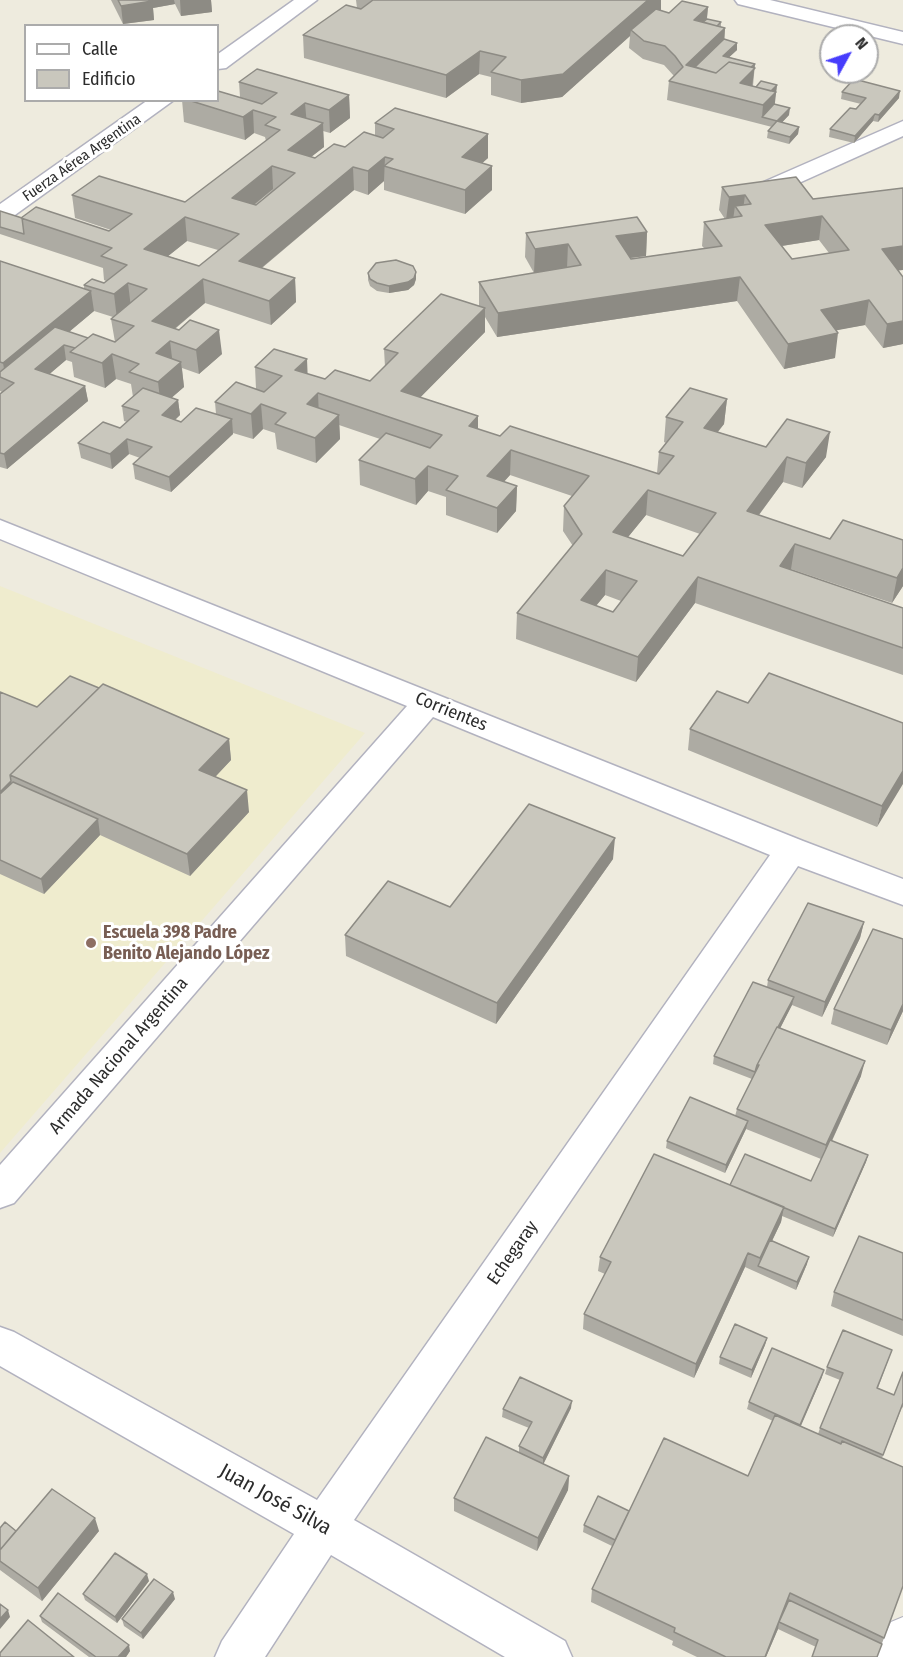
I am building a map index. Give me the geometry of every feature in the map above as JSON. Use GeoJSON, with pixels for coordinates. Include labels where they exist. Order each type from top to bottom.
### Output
{"type":"FeatureCollection","features":[{"type":"Feature","properties":{"kind":"street"},"geometry":{"type":"LineString","coordinates":[[219,62],[307,0]]}},
{"type":"Feature","properties":{"kind":"street"},"geometry":{"type":"LineString","coordinates":[[745,0],[903,38]]}},
{"type":"Feature","properties":{"kind":"street","name":"Fuerza Aérea Argentina"},"geometry":{"type":"LineString","coordinates":[[0,215],[160,102]]}},
{"type":"Feature","properties":{"kind":"street"},"geometry":{"type":"LineString","coordinates":[[751,196],[903,128]]}},
{"type":"Feature","properties":{"kind":"street","name":"Corrientes"},"geometry":{"type":"LineString","coordinates":[[0,529],[791,850],[903,892]]}},
{"type":"Feature","properties":{"kind":"street","name":"Armada Nacional Argentina"},"geometry":{"type":"LineString","coordinates":[[0,1192],[428,703]]}},
{"type":"Feature","properties":{"kind":"street","name":"Echegaray"},"geometry":{"type":"LineString","coordinates":[[238,1657],[324,1527],[791,850]]}},
{"type":"Feature","properties":{"kind":"street","name":"Juan José Silva"},"geometry":{"type":"LineString","coordinates":[[0,1345],[324,1527],[549,1657]]}},
{"type":"Feature","properties":{"kind":"lane"},"geometry":{"type":"LineString","coordinates":[[893,1657],[903,1634]]}},
{"type":"Feature","properties":{"kind":"shaded area","name":"Escuela 398 Padre Benito Alejando López"},"geometry":{"type":"Polygon","coordinates":[[[0,586],[365,733],[0,1153],[0,586]]]}},
{"type":"Feature","properties":{"kind":"building"},"geometry":{"type":"Polygon","coordinates":[[[118,0],[152,0],[152,1],[121,6],[118,0]]]}},
{"type":"Feature","properties":{"kind":"building"},"geometry":{"type":"Polygon","coordinates":[[[373,0],[648,0],[563,74],[521,80],[491,72],[506,57],[480,51],[446,75],[303,35],[346,5],[361,9],[373,0]]]}},
{"type":"Feature","properties":{"kind":"building"},"geometry":{"type":"Polygon","coordinates":[[[682,1],[708,7],[694,20],[725,28],[686,65],[716,73],[729,62],[755,68],[740,83],[776,92],[763,105],[669,81],[683,67],[675,56],[665,46],[644,41],[631,30],[656,9],[669,13],[682,1]]]}},
{"type":"Feature","properties":{"kind":"building"},"geometry":{"type":"Polygon","coordinates":[[[707,19],[721,22],[717,26],[703,22],[707,19]]]}},
{"type":"Feature","properties":{"kind":"building"},"geometry":{"type":"Polygon","coordinates":[[[724,39],[737,43],[723,56],[755,64],[751,67],[729,62],[716,73],[695,67],[724,39]]]}},
{"type":"Feature","properties":{"kind":"building"},"geometry":{"type":"Polygon","coordinates":[[[257,69],[349,95],[329,110],[305,103],[291,114],[323,123],[288,150],[315,158],[334,144],[345,147],[364,132],[383,138],[394,129],[375,123],[395,108],[488,134],[462,157],[492,166],[465,190],[384,166],[393,159],[385,157],[368,171],[353,167],[239,261],[295,278],[269,301],[203,279],[152,321],[179,330],[190,320],[219,330],[196,350],[170,341],[156,353],[181,362],[158,382],[129,372],[139,364],[112,354],[102,363],[70,352],[93,334],[115,342],[134,326],[111,319],[147,289],[128,283],[114,294],[84,285],[92,279],[104,283],[127,265],[101,256],[112,248],[21,218],[36,207],[109,231],[132,214],[72,195],[99,176],[185,202],[280,130],[265,125],[276,117],[253,110],[243,117],[194,102],[219,102],[219,91],[262,104],[277,93],[239,82],[257,69]],[[272,166],[232,198],[256,205],[295,173],[272,166]],[[185,217],[144,249],[199,266],[239,234],[185,217]]]}},
{"type":"Feature","properties":{"kind":"building"},"geometry":{"type":"Polygon","coordinates":[[[761,81],[777,85],[771,91],[756,87],[761,81]]]}},
{"type":"Feature","properties":{"kind":"building"},"geometry":{"type":"Polygon","coordinates":[[[849,84],[873,84],[900,91],[879,115],[875,114],[855,136],[830,129],[850,108],[856,109],[866,98],[842,92],[849,84]]]}},
{"type":"Feature","properties":{"kind":"building"},"geometry":{"type":"Polygon","coordinates":[[[774,104],[790,108],[777,121],[762,117],[774,104]]]}},
{"type":"Feature","properties":{"kind":"building"},"geometry":{"type":"Polygon","coordinates":[[[777,121],[799,127],[790,137],[768,131],[777,121]]]}},
{"type":"Feature","properties":{"kind":"building"},"geometry":{"type":"Polygon","coordinates":[[[796,177],[813,199],[903,188],[903,246],[882,249],[903,277],[903,321],[887,324],[869,300],[821,310],[838,333],[788,344],[740,277],[498,313],[479,282],[581,265],[568,244],[535,249],[526,233],[637,217],[647,232],[616,236],[631,259],[722,246],[704,222],[742,216],[735,206],[751,204],[745,195],[729,197],[722,187],[796,177]],[[822,216],[765,225],[792,259],[849,250],[822,216]]]}},
{"type":"Feature","properties":{"kind":"building"},"geometry":{"type":"Polygon","coordinates":[[[0,211],[22,218],[24,234],[0,227],[0,211]]]}},
{"type":"Feature","properties":{"kind":"building"},"geometry":{"type":"Polygon","coordinates":[[[396,260],[413,266],[416,272],[414,278],[408,282],[389,286],[370,279],[368,273],[376,263],[396,260]]]}},
{"type":"Feature","properties":{"kind":"building"},"geometry":{"type":"Polygon","coordinates":[[[0,261],[91,291],[3,363],[0,362],[0,261]]]}},
{"type":"Feature","properties":{"kind":"building"},"geometry":{"type":"Polygon","coordinates":[[[441,294],[485,308],[401,391],[478,416],[469,426],[500,436],[510,426],[659,474],[674,456],[659,452],[683,422],[666,417],[690,388],[727,399],[704,428],[766,447],[787,419],[830,432],[806,463],[787,457],[747,511],[830,539],[843,520],[903,540],[903,568],[897,578],[795,544],[780,566],[903,608],[903,648],[698,577],[638,657],[517,613],[582,534],[564,506],[589,476],[511,450],[487,476],[517,486],[497,508],[446,490],[458,476],[428,466],[415,479],[359,460],[386,433],[430,448],[442,435],[318,393],[307,404],[339,415],[315,438],[275,424],[286,413],[261,404],[251,414],[215,402],[236,382],[264,392],[282,376],[255,367],[274,349],[307,359],[295,370],[325,379],[335,370],[370,381],[398,353],[384,349],[441,294]],[[648,490],[613,532],[683,556],[716,513],[648,490]],[[606,570],[581,600],[613,612],[637,581],[606,570]]]}},
{"type":"Feature","properties":{"kind":"building"},"geometry":{"type":"Polygon","coordinates":[[[55,327],[88,338],[75,348],[64,345],[35,369],[85,386],[4,454],[0,453],[0,394],[14,383],[0,377],[0,372],[55,327]]]}},
{"type":"Feature","properties":{"kind":"building"},"geometry":{"type":"Polygon","coordinates":[[[143,388],[178,400],[162,415],[181,422],[196,408],[232,419],[169,477],[133,464],[152,447],[127,439],[110,454],[78,443],[103,422],[120,428],[139,411],[122,406],[143,388]]]}},
{"type":"Feature","properties":{"kind":"building"},"geometry":{"type":"Polygon","coordinates":[[[769,673],[903,723],[903,771],[882,806],[690,729],[717,691],[748,703],[769,673]]]}},
{"type":"Feature","properties":{"kind":"building"},"geometry":{"type":"Polygon","coordinates":[[[70,676],[99,688],[10,775],[11,781],[0,792],[0,692],[37,707],[70,676]]]}},
{"type":"Feature","properties":{"kind":"building"},"geometry":{"type":"Polygon","coordinates":[[[103,684],[229,739],[199,770],[247,790],[187,854],[10,775],[103,684]]]}},
{"type":"Feature","properties":{"kind":"building"},"geometry":{"type":"Polygon","coordinates":[[[13,782],[98,819],[41,879],[0,860],[0,794],[13,782]]]}},
{"type":"Feature","properties":{"kind":"building"},"geometry":{"type":"Polygon","coordinates":[[[529,804],[615,838],[497,1003],[345,935],[388,881],[450,907],[529,804]]]}},
{"type":"Feature","properties":{"kind":"building"},"geometry":{"type":"Polygon","coordinates":[[[808,903],[864,922],[825,1002],[768,980],[808,903]]]}},
{"type":"Feature","properties":{"kind":"building"},"geometry":{"type":"Polygon","coordinates":[[[873,929],[903,939],[903,1004],[891,1030],[834,1009],[873,929]]]}},
{"type":"Feature","properties":{"kind":"building"},"geometry":{"type":"Polygon","coordinates":[[[753,982],[794,997],[755,1072],[714,1056],[753,982]]]}},
{"type":"Feature","properties":{"kind":"building"},"geometry":{"type":"Polygon","coordinates":[[[777,1027],[865,1061],[826,1145],[737,1109],[777,1027]]]}},
{"type":"Feature","properties":{"kind":"building"},"geometry":{"type":"Polygon","coordinates":[[[690,1097],[748,1121],[726,1165],[667,1141],[690,1097]]]}},
{"type":"Feature","properties":{"kind":"building"},"geometry":{"type":"Polygon","coordinates":[[[830,1140],[868,1155],[835,1229],[730,1185],[745,1154],[811,1181],[830,1140]]]}},
{"type":"Feature","properties":{"kind":"building"},"geometry":{"type":"Polygon","coordinates":[[[654,1154],[784,1207],[760,1258],[748,1253],[696,1364],[584,1314],[611,1262],[600,1257],[654,1154]]]}},
{"type":"Feature","properties":{"kind":"building"},"geometry":{"type":"Polygon","coordinates":[[[859,1236],[903,1253],[903,1320],[834,1292],[859,1236]]]}},
{"type":"Feature","properties":{"kind":"building"},"geometry":{"type":"Polygon","coordinates":[[[770,1240],[809,1257],[797,1282],[758,1266],[770,1240]]]}},
{"type":"Feature","properties":{"kind":"building"},"geometry":{"type":"Polygon","coordinates":[[[735,1324],[767,1338],[752,1370],[720,1357],[735,1324]]]}},
{"type":"Feature","properties":{"kind":"building"},"geometry":{"type":"Polygon","coordinates":[[[843,1330],[892,1350],[877,1388],[894,1395],[903,1372],[903,1403],[883,1455],[820,1428],[843,1373],[827,1367],[843,1330]]]}},
{"type":"Feature","properties":{"kind":"building"},"geometry":{"type":"Polygon","coordinates":[[[772,1348],[824,1370],[800,1425],[749,1402],[772,1348]]]}},
{"type":"Feature","properties":{"kind":"building"},"geometry":{"type":"Polygon","coordinates":[[[520,1377],[572,1401],[543,1458],[519,1446],[532,1422],[503,1409],[520,1377]]]}},
{"type":"Feature","properties":{"kind":"building"},"geometry":{"type":"Polygon","coordinates":[[[775,1415],[841,1444],[842,1441],[903,1467],[903,1586],[884,1638],[790,1593],[765,1657],[726,1657],[674,1632],[675,1628],[592,1589],[664,1438],[748,1476],[775,1415]]]}},
{"type":"Feature","properties":{"kind":"building"},"geometry":{"type":"Polygon","coordinates":[[[486,1437],[569,1476],[538,1538],[454,1498],[486,1437]]]}},
{"type":"Feature","properties":{"kind":"building"},"geometry":{"type":"Polygon","coordinates":[[[52,1489],[95,1518],[38,1588],[0,1561],[0,1550],[52,1489]]]}},
{"type":"Feature","properties":{"kind":"building"},"geometry":{"type":"Polygon","coordinates":[[[598,1496],[629,1511],[615,1540],[584,1525],[598,1496]]]}},
{"type":"Feature","properties":{"kind":"building"},"geometry":{"type":"Polygon","coordinates":[[[5,1522],[16,1531],[0,1550],[0,1528],[5,1522]]]}},
{"type":"Feature","properties":{"kind":"building"},"geometry":{"type":"Polygon","coordinates":[[[115,1553],[147,1574],[115,1617],[83,1594],[115,1553]]]}},
{"type":"Feature","properties":{"kind":"building"},"geometry":{"type":"Polygon","coordinates":[[[154,1579],[173,1592],[141,1633],[122,1619],[154,1579]]]}},
{"type":"Feature","properties":{"kind":"building"},"geometry":{"type":"Polygon","coordinates":[[[58,1593],[129,1645],[118,1657],[96,1657],[40,1616],[58,1593]]]}},
{"type":"Feature","properties":{"kind":"building"},"geometry":{"type":"Polygon","coordinates":[[[789,1600],[882,1644],[877,1657],[812,1657],[818,1640],[779,1622],[789,1600]]]}},
{"type":"Feature","properties":{"kind":"building"},"geometry":{"type":"Polygon","coordinates":[[[0,1604],[8,1610],[0,1619],[0,1604]]]}},
{"type":"Feature","properties":{"kind":"building"},"geometry":{"type":"Polygon","coordinates":[[[28,1620],[74,1657],[0,1657],[0,1653],[28,1620]]]}},
{"type":"Feature","properties":{"kind":"place","name":"Escuela 398 Padre Benito Alejando López"},"geometry":{"type":"Point","coordinates":[91,943]}}]}
